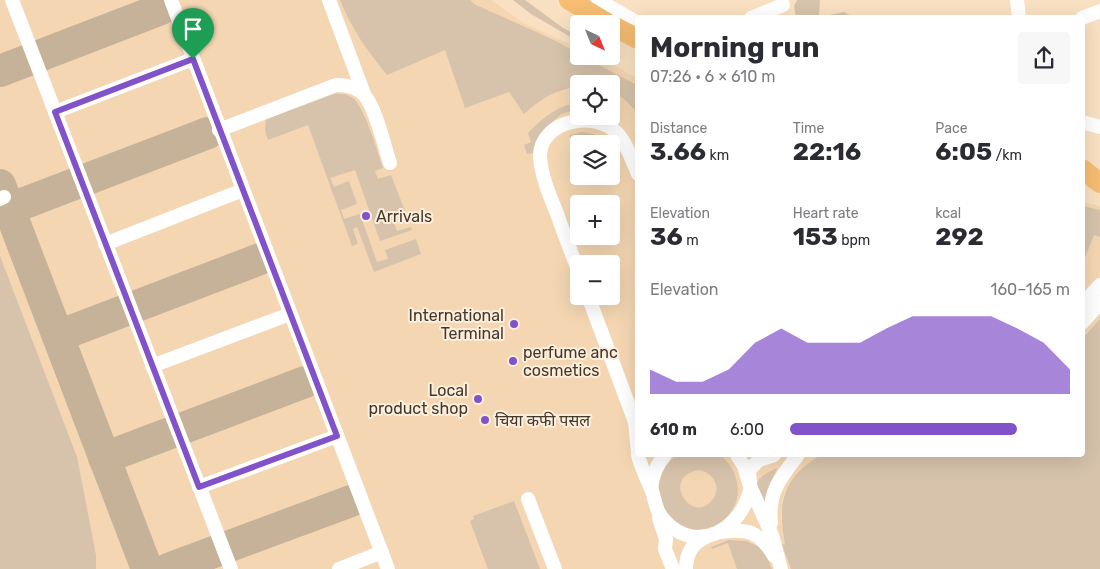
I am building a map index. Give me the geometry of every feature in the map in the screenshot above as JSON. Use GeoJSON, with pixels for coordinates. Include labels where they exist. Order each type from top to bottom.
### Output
{"type":"FeatureCollection","features":[{"type":"Feature","properties":{"kind":"highway"},"geometry":{"type":"LineString","coordinates":[[569,0],[595,15]]}},
{"type":"Feature","properties":{"kind":"highway"},"geometry":{"type":"LineString","coordinates":[[620,30],[635,38]]}},
{"type":"Feature","properties":{"kind":"highway"},"geometry":{"type":"LineString","coordinates":[[1085,160],[1100,163]]}},
{"type":"Feature","properties":{"kind":"highway"},"geometry":{"type":"LineString","coordinates":[[1085,171],[1100,183]]}},
{"type":"Feature","properties":{"kind":"street"},"geometry":{"type":"LineString","coordinates":[[12,0],[230,569]]}},
{"type":"Feature","properties":{"kind":"street"},"geometry":{"type":"LineString","coordinates":[[171,0],[388,569]]}},
{"type":"Feature","properties":{"kind":"street"},"geometry":{"type":"LineString","coordinates":[[330,0],[390,162]]}},
{"type":"Feature","properties":{"kind":"street"},"geometry":{"type":"LineString","coordinates":[[598,0],[635,20]]}},
{"type":"Feature","properties":{"kind":"street"},"geometry":{"type":"LineString","coordinates":[[1017,0],[1019,15]]}},
{"type":"Feature","properties":{"kind":"street"},"geometry":{"type":"LineString","coordinates":[[760,15],[785,7]]}},
{"type":"Feature","properties":{"kind":"street"},"geometry":{"type":"LineString","coordinates":[[1085,17],[1100,11]]}},
{"type":"Feature","properties":{"kind":"street"},"geometry":{"type":"LineString","coordinates":[[55,112],[193,59]]}},
{"type":"Feature","properties":{"kind":"street"},"geometry":{"type":"LineString","coordinates":[[220,130],[336,85],[346,85],[364,94]]}},
{"type":"Feature","properties":{"kind":"street"},"geometry":{"type":"LineString","coordinates":[[573,255],[544,180],[540,155],[545,141],[566,123],[582,120],[598,122],[617,133],[625,144],[635,167]]}},
{"type":"Feature","properties":{"kind":"street"},"geometry":{"type":"LineString","coordinates":[[1085,123],[1100,127]]}},
{"type":"Feature","properties":{"kind":"street"},"geometry":{"type":"LineString","coordinates":[[106,244],[243,190]]}},
{"type":"Feature","properties":{"kind":"street"},"geometry":{"type":"LineString","coordinates":[[1085,301],[1100,286]]}},
{"type":"Feature","properties":{"kind":"street"},"geometry":{"type":"LineString","coordinates":[[1085,319],[1100,302]]}},
{"type":"Feature","properties":{"kind":"street"},"geometry":{"type":"LineString","coordinates":[[591,305],[635,422]]}},
{"type":"Feature","properties":{"kind":"street"},"geometry":{"type":"LineString","coordinates":[[152,366],[290,314]]}},
{"type":"Feature","properties":{"kind":"street"},"geometry":{"type":"LineString","coordinates":[[199,487],[337,436]]}},
{"type":"Feature","properties":{"kind":"street"},"geometry":{"type":"LineString","coordinates":[[639,457],[652,492],[666,539],[665,549],[673,569]]}},
{"type":"Feature","properties":{"kind":"street"},"geometry":{"type":"LineString","coordinates":[[652,492],[654,472],[663,457]]}},
{"type":"Feature","properties":{"kind":"street"},"geometry":{"type":"LineString","coordinates":[[738,457],[747,473],[750,486],[772,535]]}},
{"type":"Feature","properties":{"kind":"street"},"geometry":{"type":"LineString","coordinates":[[686,569],[687,558],[693,545],[735,521],[743,507],[750,486],[749,470],[760,460],[768,457]]}},
{"type":"Feature","properties":{"kind":"street"},"geometry":{"type":"LineString","coordinates":[[780,567],[772,535],[770,511],[773,492],[783,474],[796,457]]}},
{"type":"Feature","properties":{"kind":"street"},"geometry":{"type":"LineString","coordinates":[[528,499],[555,569]]}},
{"type":"Feature","properties":{"kind":"street"},"geometry":{"type":"LineString","coordinates":[[655,507],[664,521],[678,531],[693,536],[742,530],[756,535],[768,545],[780,567]]}},
{"type":"Feature","properties":{"kind":"street"},"geometry":{"type":"LineString","coordinates":[[338,569],[382,552]]}},
{"type":"Feature","properties":{"kind":"shaded area"},"geometry":{"type":"Polygon","coordinates":[[[0,0],[491,0],[525,24],[570,44],[570,65],[613,65],[635,77],[635,457],[819,457],[798,472],[789,484],[783,497],[781,517],[785,544],[782,546],[791,569],[0,569],[0,0]]]}},
{"type":"Feature","properties":{"kind":"shaded area"},"geometry":{"type":"Polygon","coordinates":[[[340,0],[470,0],[476,5],[570,49],[570,65],[599,65],[618,75],[570,75],[570,88],[556,92],[524,114],[509,92],[465,108],[445,50],[387,75],[360,39],[340,0]]]}},
{"type":"Feature","properties":{"kind":"shaded area"},"geometry":{"type":"Polygon","coordinates":[[[513,0],[525,0],[570,32],[570,37],[531,14],[513,0]]]}},
{"type":"Feature","properties":{"kind":"shaded area"},"geometry":{"type":"Polygon","coordinates":[[[797,0],[820,0],[819,15],[796,15],[794,6],[797,0]]]}},
{"type":"Feature","properties":{"kind":"shaded area"},"geometry":{"type":"Polygon","coordinates":[[[844,12],[850,15],[829,15],[844,12]]]}},
{"type":"Feature","properties":{"kind":"shaded area"},"geometry":{"type":"Polygon","coordinates":[[[620,76],[635,84],[635,110],[620,96],[620,76]]]}},
{"type":"Feature","properties":{"kind":"shaded area"},"geometry":{"type":"Polygon","coordinates":[[[334,94],[344,94],[353,98],[362,111],[383,168],[375,171],[378,179],[391,175],[407,216],[393,221],[397,231],[411,227],[412,230],[380,241],[355,170],[330,178],[334,187],[349,181],[357,204],[341,210],[344,219],[360,214],[377,262],[388,259],[385,250],[416,239],[421,254],[374,272],[357,227],[353,229],[358,244],[352,246],[308,125],[268,140],[265,130],[266,119],[334,94]]]}},
{"type":"Feature","properties":{"kind":"shaded area"},"geometry":{"type":"Polygon","coordinates":[[[570,104],[570,112],[561,114],[549,125],[534,153],[527,154],[524,145],[531,142],[528,133],[545,117],[570,104]]]}},
{"type":"Feature","properties":{"kind":"shaded area"},"geometry":{"type":"Polygon","coordinates":[[[582,132],[596,135],[570,135],[582,132]]]}},
{"type":"Feature","properties":{"kind":"shaded area"},"geometry":{"type":"Polygon","coordinates":[[[1085,203],[1100,206],[1100,319],[1085,336],[1085,203]]]}},
{"type":"Feature","properties":{"kind":"shaded area"},"geometry":{"type":"Polygon","coordinates":[[[1085,206],[1100,210],[1100,237],[1094,235],[1085,258],[1085,206]]]}},
{"type":"Feature","properties":{"kind":"shaded area"},"geometry":{"type":"Polygon","coordinates":[[[0,256],[77,457],[96,555],[96,569],[0,569],[0,256]]]}},
{"type":"Feature","properties":{"kind":"shaded area"},"geometry":{"type":"Polygon","coordinates":[[[1100,319],[1100,569],[791,569],[782,545],[785,544],[782,515],[783,503],[786,492],[798,472],[818,457],[1085,457],[1085,336],[1100,319]]]}},
{"type":"Feature","properties":{"kind":"shaded area"},"geometry":{"type":"Polygon","coordinates":[[[675,457],[723,457],[734,472],[738,489],[735,505],[726,517],[714,526],[699,529],[684,526],[669,516],[661,502],[659,486],[666,467],[675,457]],[[699,470],[687,474],[681,481],[680,490],[689,504],[697,507],[705,506],[713,499],[716,494],[716,485],[708,474],[699,470]]]}},
{"type":"Feature","properties":{"kind":"shaded area"},"geometry":{"type":"Polygon","coordinates":[[[777,468],[765,503],[756,485],[757,482],[777,468]]]}},
{"type":"Feature","properties":{"kind":"shaded area"},"geometry":{"type":"Polygon","coordinates":[[[514,501],[540,569],[488,569],[470,521],[474,519],[473,516],[514,501]]]}},
{"type":"Feature","properties":{"kind":"shaded area"},"geometry":{"type":"Polygon","coordinates":[[[729,540],[746,541],[764,549],[772,569],[737,569],[728,543],[712,549],[711,547],[729,540]]]}},
{"type":"Feature","properties":{"kind":"taxiway"},"geometry":{"type":"LineString","coordinates":[[0,71],[161,9]]}},
{"type":"Feature","properties":{"kind":"taxiway"},"geometry":{"type":"LineString","coordinates":[[9,209],[208,133]]}},
{"type":"Feature","properties":{"kind":"taxiway"},"geometry":{"type":"LineString","coordinates":[[0,185],[147,569]]}},
{"type":"Feature","properties":{"kind":"taxiway"},"geometry":{"type":"LineString","coordinates":[[58,336],[260,259]]}},
{"type":"Feature","properties":{"kind":"taxiway"},"geometry":{"type":"LineString","coordinates":[[104,458],[305,382]]}},
{"type":"Feature","properties":{"kind":"taxiway"},"geometry":{"type":"LineString","coordinates":[[168,569],[351,501]]}},
{"type":"Feature","properties":{"kind":"place","name":"Arrivals"},"geometry":{"type":"Point","coordinates":[366,216]}},
{"type":"Feature","properties":{"kind":"place","name":"International Terminal"},"geometry":{"type":"Point","coordinates":[514,324]}},
{"type":"Feature","properties":{"kind":"place","name":"perfume anc cosmetics"},"geometry":{"type":"Point","coordinates":[513,361]}},
{"type":"Feature","properties":{"kind":"place","name":"Local product shop"},"geometry":{"type":"Point","coordinates":[478,399]}},
{"type":"Feature","properties":{"kind":"place","name":"चिया कफी पसल"},"geometry":{"type":"Point","coordinates":[485,420]}},
{"type":"Feature","properties":{"kind":"route"},"geometry":{"type":"LineString","coordinates":[[193,59],[337,436],[199,487],[55,112],[193,59]]}}]}
